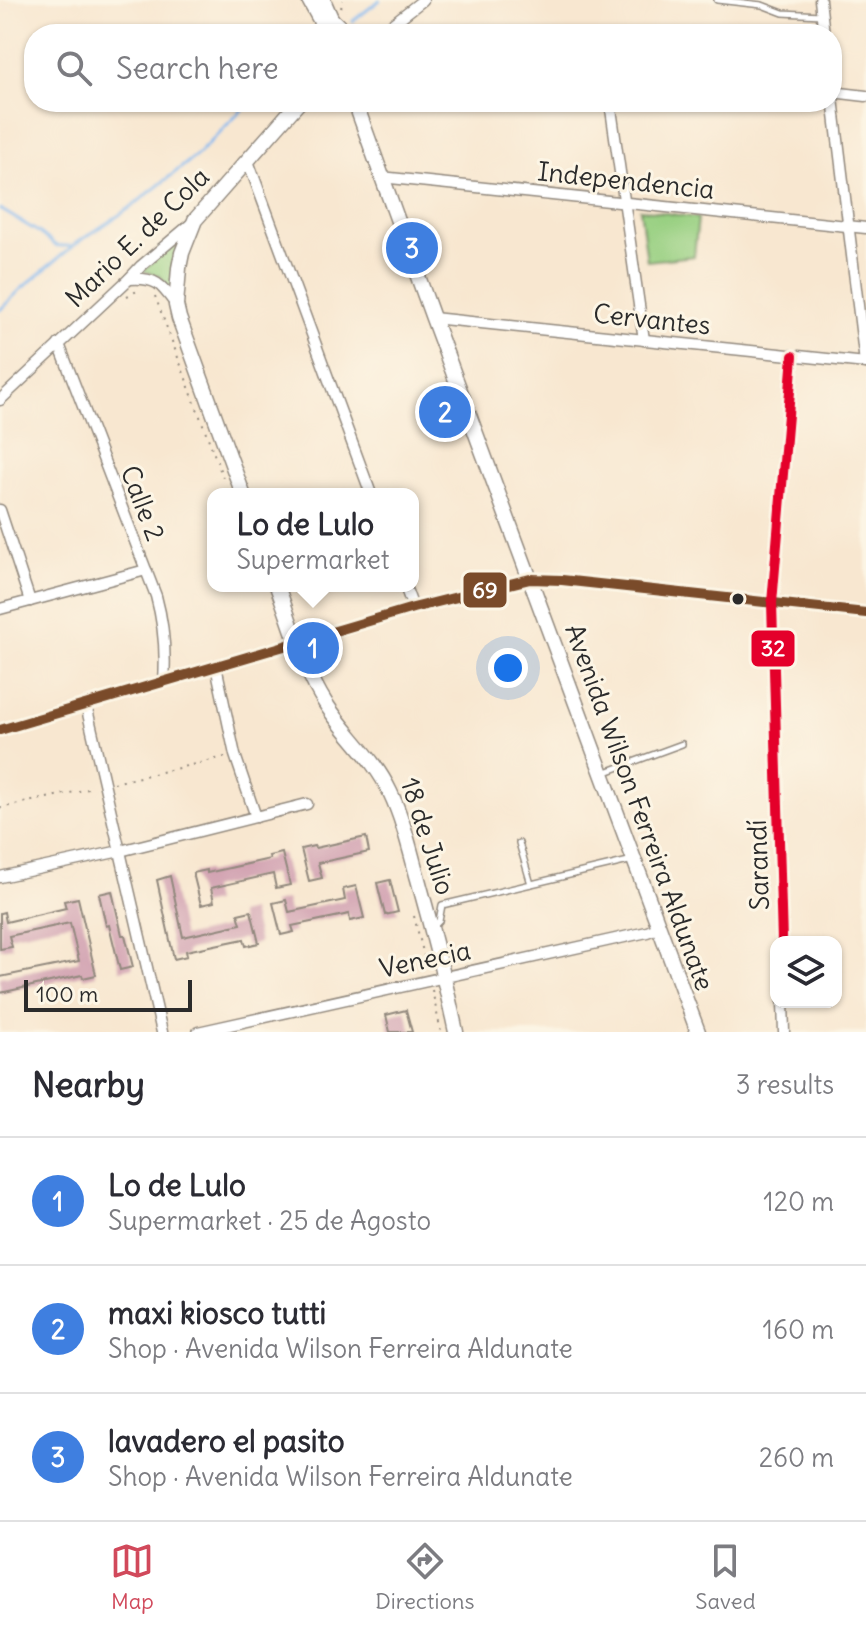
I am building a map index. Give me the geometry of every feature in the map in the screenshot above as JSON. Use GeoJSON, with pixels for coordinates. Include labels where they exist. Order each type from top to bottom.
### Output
{"type":"FeatureCollection","features":[{"type":"Feature","properties":{"kind":"street"},"geometry":{"type":"LineString","coordinates":[[309,0],[324,24]]}},
{"type":"Feature","properties":{"kind":"street"},"geometry":{"type":"LineString","coordinates":[[392,24],[423,0]]}},
{"type":"Feature","properties":{"kind":"street"},"geometry":{"type":"LineString","coordinates":[[820,0],[823,24]]}},
{"type":"Feature","properties":{"kind":"street"},"geometry":{"type":"LineString","coordinates":[[324,4],[328,24]]}},
{"type":"Feature","properties":{"kind":"street"},"geometry":{"type":"LineString","coordinates":[[324,4],[341,24]]}},
{"type":"Feature","properties":{"kind":"street"},"geometry":{"type":"LineString","coordinates":[[842,92],[866,96]]}},
{"type":"Feature","properties":{"kind":"street","name":"Mario E. de Cola"},"geometry":{"type":"LineString","coordinates":[[0,400],[141,266],[195,220],[290,112]]}},
{"type":"Feature","properties":{"kind":"street","name":"Avenida Wilson Ferreira Aldunate"},"geometry":{"type":"LineString","coordinates":[[358,112],[698,1032]]}},
{"type":"Feature","properties":{"kind":"street"},"geometry":{"type":"LineString","coordinates":[[611,112],[644,340]]}},
{"type":"Feature","properties":{"kind":"street"},"geometry":{"type":"LineString","coordinates":[[835,112],[866,363]]}},
{"type":"Feature","properties":{"kind":"street"},"geometry":{"type":"LineString","coordinates":[[248,161],[369,488]]}},
{"type":"Feature","properties":{"kind":"street","name":"Independencia"},"geometry":{"type":"LineString","coordinates":[[381,177],[866,228]]}},
{"type":"Feature","properties":{"kind":"street"},"geometry":{"type":"LineString","coordinates":[[176,305],[182,253],[195,220]]}},
{"type":"Feature","properties":{"kind":"street"},"geometry":{"type":"LineString","coordinates":[[129,279],[154,281],[164,288],[176,305],[241,488]]}},
{"type":"Feature","properties":{"kind":"street","name":"Cervantes"},"geometry":{"type":"LineString","coordinates":[[433,318],[866,363]]}},
{"type":"Feature","properties":{"kind":"street","name":"Calle 2"},"geometry":{"type":"LineString","coordinates":[[59,344],[162,616],[166,648],[164,681]]}},
{"type":"Feature","properties":{"kind":"street","name":"Sarandí"},"geometry":{"type":"LineString","coordinates":[[782,936],[772,603],[793,356]]}},
{"type":"Feature","properties":{"kind":"street"},"geometry":{"type":"LineString","coordinates":[[0,510],[30,601]]}},
{"type":"Feature","properties":{"kind":"street"},"geometry":{"type":"LineString","coordinates":[[0,609],[146,570]]}},
{"type":"Feature","properties":{"kind":"street"},"geometry":{"type":"LineString","coordinates":[[0,730],[413,608],[530,579],[866,613]]}},
{"type":"Feature","properties":{"kind":"street","name":"18 de Julio"},"geometry":{"type":"LineString","coordinates":[[279,592],[321,695],[373,761],[391,794],[432,928],[437,979],[456,1032]]}},
{"type":"Feature","properties":{"kind":"street"},"geometry":{"type":"LineString","coordinates":[[407,592],[413,608]]}},
{"type":"Feature","properties":{"kind":"street"},"geometry":{"type":"LineString","coordinates":[[216,666],[235,755],[256,817]]}},
{"type":"Feature","properties":{"kind":"street"},"geometry":{"type":"LineString","coordinates":[[86,705],[162,1032]]}},
{"type":"Feature","properties":{"kind":"street"},"geometry":{"type":"LineString","coordinates":[[0,877],[120,851],[307,804]]}},
{"type":"Feature","properties":{"kind":"street","name":"Venecia"},"geometry":{"type":"LineString","coordinates":[[198,1032],[660,927]]}},
{"type":"Feature","properties":{"kind":"street"},"geometry":{"type":"LineString","coordinates":[[783,1008],[784,1032]]}},
{"type":"Feature","properties":{"kind":"lane"},"geometry":{"type":"LineString","coordinates":[[717,0],[762,5],[783,13],[822,15]]}},
{"type":"Feature","properties":{"kind":"lane"},"geometry":{"type":"LineString","coordinates":[[602,773],[682,744]]}},
{"type":"Feature","properties":{"kind":"lane"},"geometry":{"type":"LineString","coordinates":[[519,843],[531,884]]}},
{"type":"Feature","properties":{"kind":"lane"},"geometry":{"type":"LineString","coordinates":[[432,928],[439,921],[442,905],[633,860]]}},
{"type":"Feature","properties":{"kind":"path"},"geometry":{"type":"LineString","coordinates":[[125,297],[142,290]]}},
{"type":"Feature","properties":{"kind":"path"},"geometry":{"type":"LineString","coordinates":[[152,293],[224,481]]}},
{"type":"Feature","properties":{"kind":"path"},"geometry":{"type":"LineString","coordinates":[[0,808],[235,755]]}},
{"type":"Feature","properties":{"kind":"path"},"geometry":{"type":"LineString","coordinates":[[413,913],[437,979],[441,1032]]}},
{"type":"Feature","properties":{"kind":"green space"},"geometry":{"type":"Polygon","coordinates":[[[640,209],[698,218],[694,256],[647,261],[640,209]]]}},
{"type":"Feature","properties":{"kind":"green space"},"geometry":{"type":"Polygon","coordinates":[[[187,231],[172,291],[160,276],[143,271],[187,231]]]}},
{"type":"Feature","properties":{"kind":"building"},"geometry":{"type":"Polygon","coordinates":[[[366,837],[369,852],[318,863],[322,878],[309,881],[301,849],[366,837]]]}},
{"type":"Feature","properties":{"kind":"building"},"geometry":{"type":"Polygon","coordinates":[[[282,853],[290,885],[276,888],[273,874],[211,888],[214,902],[201,905],[193,873],[207,870],[207,873],[270,859],[269,856],[282,853]]]}},
{"type":"Feature","properties":{"kind":"building"},"geometry":{"type":"Polygon","coordinates":[[[170,876],[183,937],[241,924],[238,914],[251,911],[259,943],[246,946],[244,939],[186,951],[187,956],[174,959],[157,880],[170,876]]]}},
{"type":"Feature","properties":{"kind":"building"},"geometry":{"type":"Polygon","coordinates":[[[390,880],[398,912],[385,915],[377,883],[390,880]]]}},
{"type":"Feature","properties":{"kind":"building"},"geometry":{"type":"Polygon","coordinates":[[[356,886],[364,918],[350,921],[349,914],[292,926],[294,932],[281,935],[273,903],[286,900],[289,912],[345,900],[343,889],[356,886]]]}},
{"type":"Feature","properties":{"kind":"building"},"geometry":{"type":"Polygon","coordinates":[[[112,891],[133,967],[120,970],[99,894],[112,891]]]}},
{"type":"Feature","properties":{"kind":"building"},"geometry":{"type":"Polygon","coordinates":[[[78,898],[96,975],[83,978],[82,975],[0,993],[0,977],[79,961],[70,923],[9,936],[12,947],[0,949],[0,913],[4,912],[6,922],[66,908],[64,901],[78,898]]]}},
{"type":"Feature","properties":{"kind":"building"},"geometry":{"type":"Polygon","coordinates":[[[406,1010],[412,1032],[390,1032],[386,1015],[406,1010]]]}},
{"type":"Feature","properties":{"kind":"waterway"},"geometry":{"type":"LineString","coordinates":[[353,21],[380,0]]}},
{"type":"Feature","properties":{"kind":"waterway"},"geometry":{"type":"LineString","coordinates":[[0,209],[56,246],[72,246],[130,208],[197,155],[240,112]]}},
{"type":"Feature","properties":{"kind":"waterway"},"geometry":{"type":"LineString","coordinates":[[0,310],[72,247]]}},
{"type":"Feature","properties":{"kind":"transit line","name":"32"},"geometry":{"type":"LineString","coordinates":[[782,936],[772,603],[793,356]]}},
{"type":"Feature","properties":{"kind":"transit line","name":"69"},"geometry":{"type":"LineString","coordinates":[[0,730],[413,608],[530,579],[866,613]]}},
{"type":"Feature","properties":{"kind":"place","name":"lavadero el pasito"},"geometry":{"type":"Point","coordinates":[412,248]}},
{"type":"Feature","properties":{"kind":"place","name":"maxi kiosco tutti"},"geometry":{"type":"Point","coordinates":[445,412]}},
{"type":"Feature","properties":{"kind":"place","name":"Lo de Lulo"},"geometry":{"type":"Point","coordinates":[313,648]}}]}
